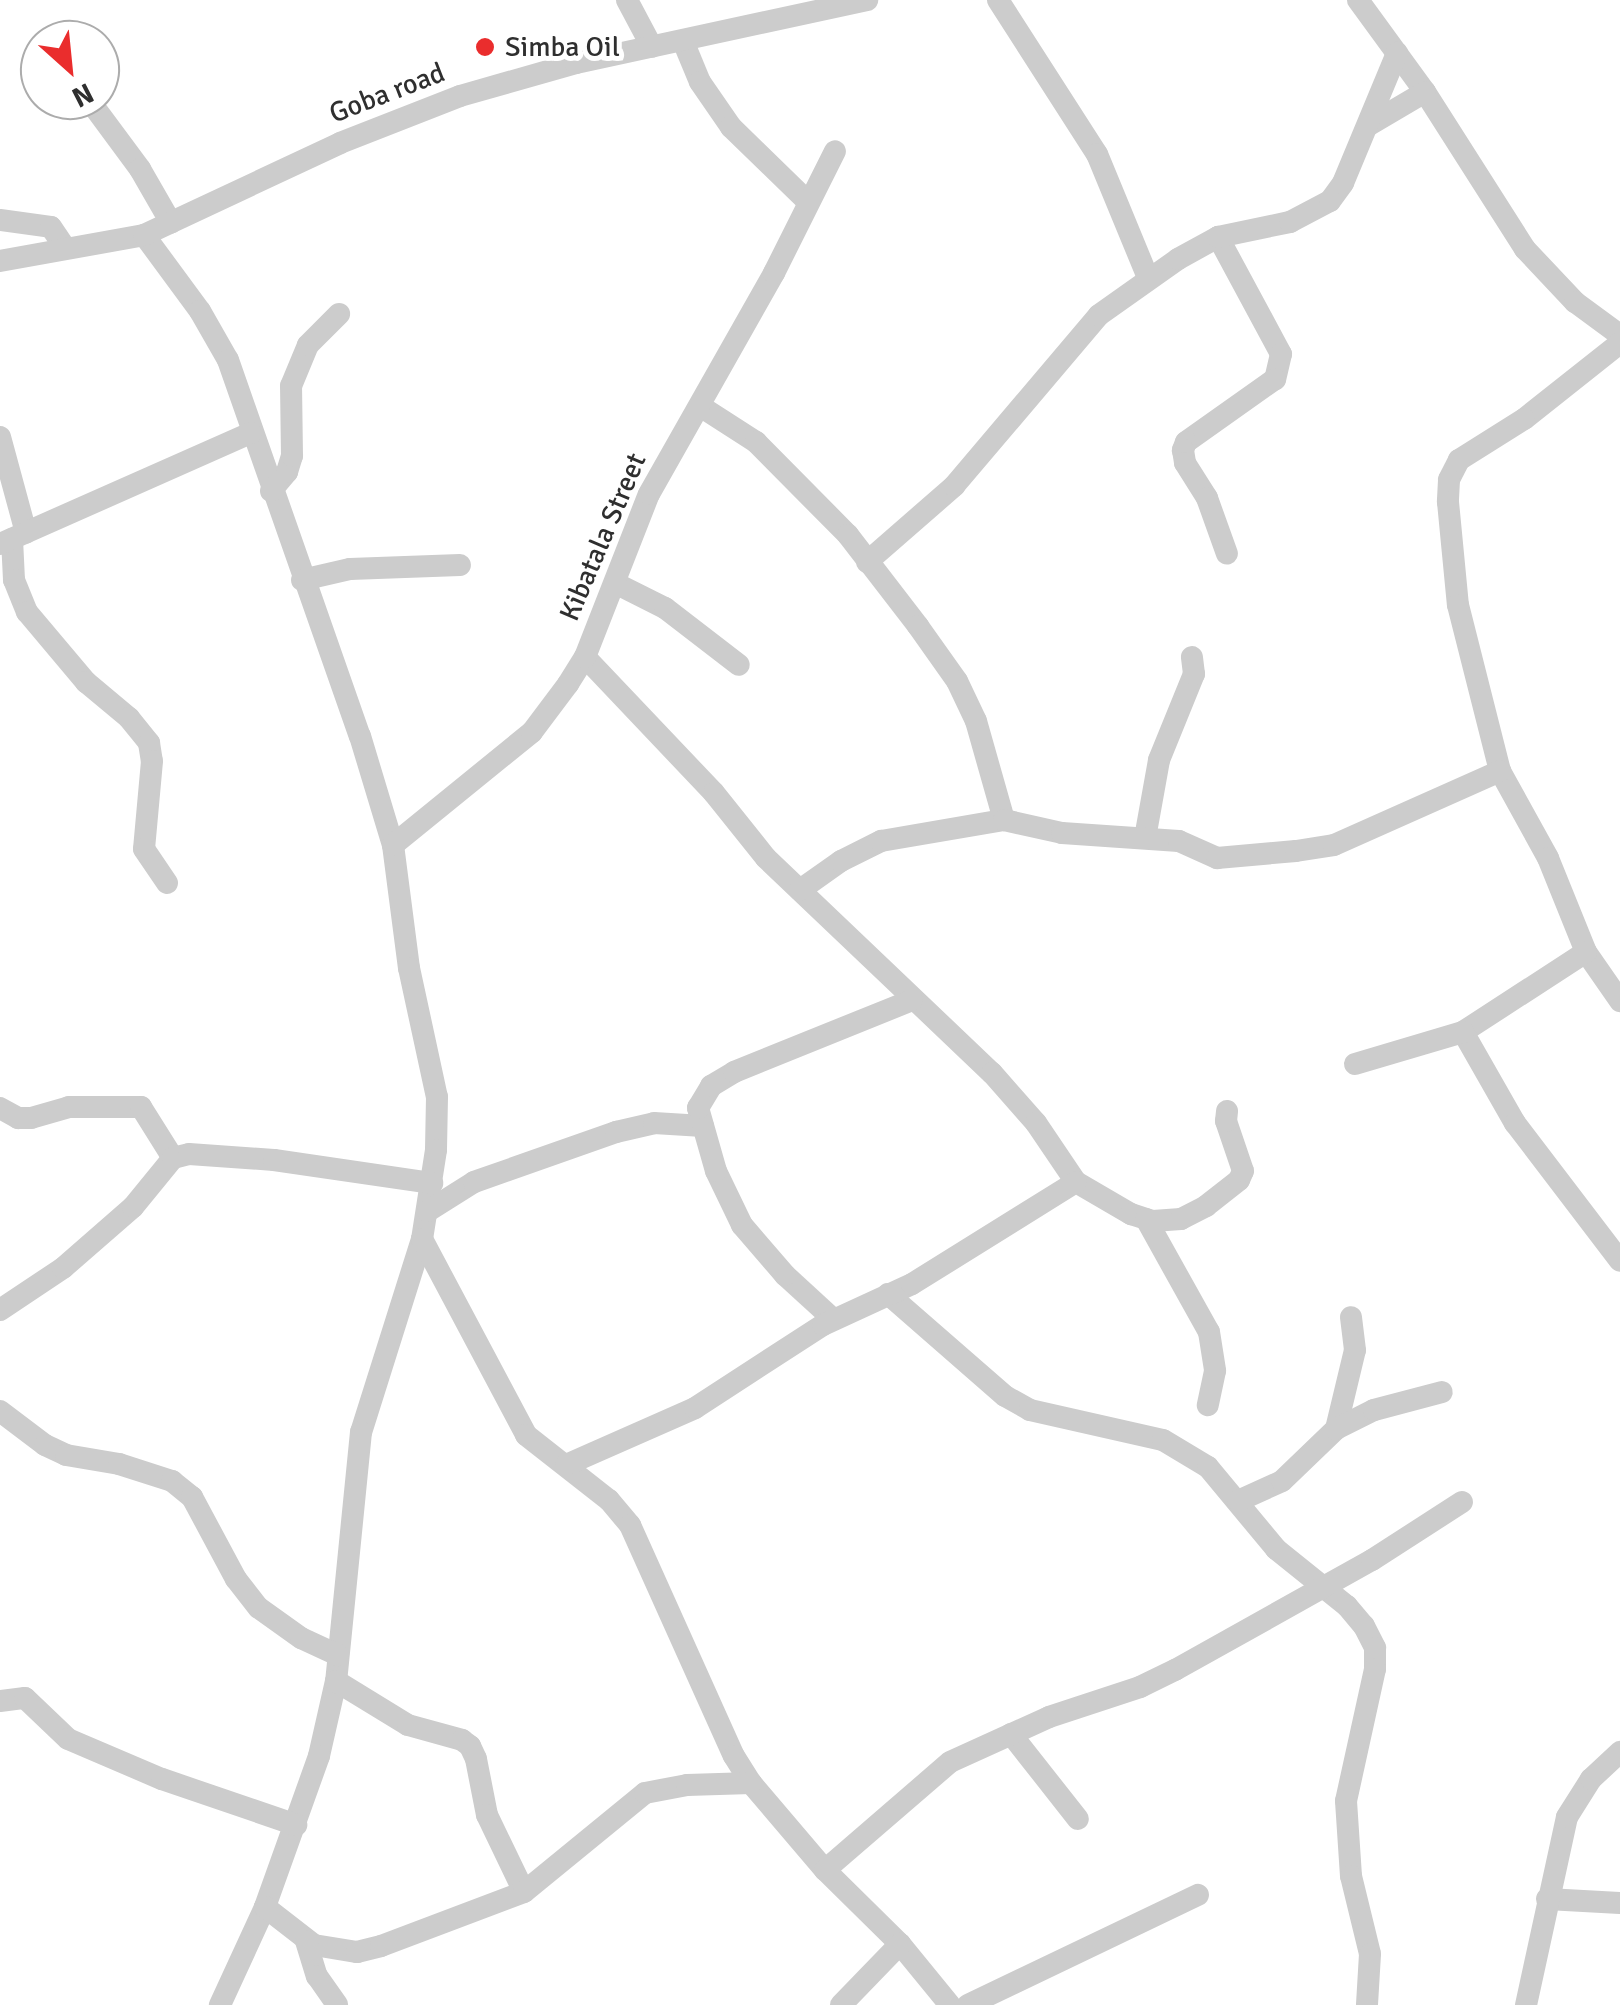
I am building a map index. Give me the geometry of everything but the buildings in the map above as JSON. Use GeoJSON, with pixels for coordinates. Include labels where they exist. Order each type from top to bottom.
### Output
{"type":"FeatureCollection","features":[{"type":"Feature","properties":{"kind":"street"},"geometry":{"type":"LineString","coordinates":[[627,0],[652,47]]}},
{"type":"Feature","properties":{"kind":"street","name":"Goba road"},"geometry":{"type":"LineString","coordinates":[[0,260],[144,235],[340,142],[460,96],[576,62],[867,0]]}},
{"type":"Feature","properties":{"kind":"street"},"geometry":{"type":"LineString","coordinates":[[998,0],[1097,154],[1148,278]]}},
{"type":"Feature","properties":{"kind":"street"},"geometry":{"type":"LineString","coordinates":[[1358,0],[1425,92],[1525,250],[1575,302],[1614,328]]}},
{"type":"Feature","properties":{"kind":"street"},"geometry":{"type":"LineString","coordinates":[[683,41],[700,82],[731,127],[808,202]]}},
{"type":"Feature","properties":{"kind":"street"},"geometry":{"type":"LineString","coordinates":[[866,562],[954,486],[1099,314],[1148,278],[1218,237],[1314,212],[1343,183],[1397,53]]}},
{"type":"Feature","properties":{"kind":"street"},"geometry":{"type":"LineString","coordinates":[[1369,125],[1425,92]]}},
{"type":"Feature","properties":{"kind":"street"},"geometry":{"type":"LineString","coordinates":[[101,120],[140,169],[171,224]]}},
{"type":"Feature","properties":{"kind":"street","name":"Kibatala Street"},"geometry":{"type":"LineString","coordinates":[[394,845],[532,732],[585,657],[649,494],[774,274],[835,151]]}},
{"type":"Feature","properties":{"kind":"street"},"geometry":{"type":"LineString","coordinates":[[0,220],[51,227],[65,248]]}},
{"type":"Feature","properties":{"kind":"street"},"geometry":{"type":"LineString","coordinates":[[144,235],[200,311],[228,360],[302,580],[360,736],[394,845],[409,968],[437,1097],[432,1183],[422,1240],[360,1432],[336,1680],[319,1756],[266,1907],[220,2005]]}},
{"type":"Feature","properties":{"kind":"street"},"geometry":{"type":"LineString","coordinates":[[1218,237],[1281,354],[1275,379],[1186,442],[1183,450],[1185,464],[1207,498],[1226,554]]}},
{"type":"Feature","properties":{"kind":"street"},"geometry":{"type":"LineString","coordinates":[[271,491],[288,472],[292,456],[291,386],[308,345],[339,314]]}},
{"type":"Feature","properties":{"kind":"street"},"geometry":{"type":"LineString","coordinates":[[1620,344],[1524,419],[1459,460],[1449,480],[1458,606],[1500,771],[1548,858],[1586,952],[1620,1001]]}},
{"type":"Feature","properties":{"kind":"street"},"geometry":{"type":"LineString","coordinates":[[700,406],[756,442],[848,536],[957,681],[976,721],[1004,820]]}},
{"type":"Feature","properties":{"kind":"street"},"geometry":{"type":"LineString","coordinates":[[12,539],[251,433]]}},
{"type":"Feature","properties":{"kind":"street"},"geometry":{"type":"LineString","coordinates":[[0,437],[14,580],[26,612],[86,682],[129,718],[148,743],[152,761],[144,849],[167,883]]}},
{"type":"Feature","properties":{"kind":"street"},"geometry":{"type":"LineString","coordinates":[[302,580],[350,569],[460,565]]}},
{"type":"Feature","properties":{"kind":"street"},"geometry":{"type":"LineString","coordinates":[[615,583],[664,608],[739,664]]}},
{"type":"Feature","properties":{"kind":"street"},"geometry":{"type":"LineString","coordinates":[[585,657],[800,890],[992,1073],[1036,1123],[1076,1182],[1146,1219],[1181,1219],[1239,1180],[1243,1170],[1226,1121],[1227,1111]]}},
{"type":"Feature","properties":{"kind":"street"},"geometry":{"type":"LineString","coordinates":[[1145,838],[1159,760],[1194,674],[1192,658]]}},
{"type":"Feature","properties":{"kind":"street"},"geometry":{"type":"LineString","coordinates":[[800,890],[841,861],[881,841],[1004,820],[1062,833],[1180,840],[1217,858],[1334,845],[1500,771]]}},
{"type":"Feature","properties":{"kind":"street"},"geometry":{"type":"LineString","coordinates":[[1355,1064],[1464,1032],[1586,952]]}},
{"type":"Feature","properties":{"kind":"street"},"geometry":{"type":"LineString","coordinates":[[833,1320],[785,1275],[742,1225],[716,1171],[703,1126],[700,1098],[734,1072],[912,1000]]}},
{"type":"Feature","properties":{"kind":"street"},"geometry":{"type":"LineString","coordinates":[[1464,1032],[1515,1123],[1620,1260]]}},
{"type":"Feature","properties":{"kind":"street"},"geometry":{"type":"LineString","coordinates":[[0,1108],[18,1118],[32,1118],[70,1107],[141,1107],[173,1158]]}},
{"type":"Feature","properties":{"kind":"street"},"geometry":{"type":"LineString","coordinates":[[428,1212],[474,1182],[616,1132],[654,1122],[703,1126]]}},
{"type":"Feature","properties":{"kind":"street"},"geometry":{"type":"LineString","coordinates":[[0,1310],[63,1268],[133,1207],[173,1158],[188,1154],[274,1160],[432,1183]]}},
{"type":"Feature","properties":{"kind":"street"},"geometry":{"type":"LineString","coordinates":[[566,1465],[695,1408],[833,1320],[912,1284],[1076,1182]]}},
{"type":"Feature","properties":{"kind":"street"},"geometry":{"type":"LineString","coordinates":[[1146,1219],[1209,1332],[1215,1371],[1208,1404]]}},
{"type":"Feature","properties":{"kind":"street"},"geometry":{"type":"LineString","coordinates":[[422,1240],[526,1435],[610,1500],[630,1525],[734,1756],[751,1783],[824,1870],[900,1944],[950,2005]]}},
{"type":"Feature","properties":{"kind":"street"},"geometry":{"type":"LineString","coordinates":[[888,1294],[1004,1396],[1030,1410],[1163,1440],[1208,1467],[1276,1549],[1319,1588],[1347,1606],[1375,1648],[1375,1669],[1346,1801],[1351,1876],[1370,1954],[1368,2005]]}},
{"type":"Feature","properties":{"kind":"street"},"geometry":{"type":"LineString","coordinates":[[1336,1429],[1355,1350],[1351,1317]]}},
{"type":"Feature","properties":{"kind":"street"},"geometry":{"type":"LineString","coordinates":[[1238,1501],[1282,1481],[1336,1429],[1374,1410],[1442,1392]]}},
{"type":"Feature","properties":{"kind":"street"},"geometry":{"type":"LineString","coordinates":[[0,1411],[45,1446],[66,1455],[119,1464],[172,1481],[192,1497],[236,1579],[259,1608],[301,1638],[338,1654]]}},
{"type":"Feature","properties":{"kind":"street"},"geometry":{"type":"LineString","coordinates":[[824,1870],[950,1762],[1010,1734],[1140,1687],[1372,1560],[1462,1502]]}},
{"type":"Feature","properties":{"kind":"street"},"geometry":{"type":"LineString","coordinates":[[336,1680],[408,1725],[462,1740],[470,1746],[490,1825],[524,1892]]}},
{"type":"Feature","properties":{"kind":"street"},"geometry":{"type":"LineString","coordinates":[[0,1701],[25,1698],[68,1739],[162,1780],[296,1824]]}},
{"type":"Feature","properties":{"kind":"street"},"geometry":{"type":"LineString","coordinates":[[1010,1734],[1078,1819]]}},
{"type":"Feature","properties":{"kind":"street"},"geometry":{"type":"LineString","coordinates":[[1526,2005],[1567,1817],[1590,1779],[1620,1752]]}},
{"type":"Feature","properties":{"kind":"street"},"geometry":{"type":"LineString","coordinates":[[266,1907],[306,1940],[357,1952],[524,1892],[644,1793],[687,1785],[751,1783]]}},
{"type":"Feature","properties":{"kind":"street"},"geometry":{"type":"LineString","coordinates":[[968,2005],[1198,1894]]}},
{"type":"Feature","properties":{"kind":"street"},"geometry":{"type":"LineString","coordinates":[[1547,1899],[1620,1903]]}},
{"type":"Feature","properties":{"kind":"street"},"geometry":{"type":"LineString","coordinates":[[306,1940],[318,1976],[338,2005]]}},
{"type":"Feature","properties":{"kind":"street"},"geometry":{"type":"LineString","coordinates":[[841,2005],[900,1944]]}},
{"type":"Feature","properties":{"kind":"place","name":"Simba Oil"},"geometry":{"type":"Point","coordinates":[485,47]}}]}
